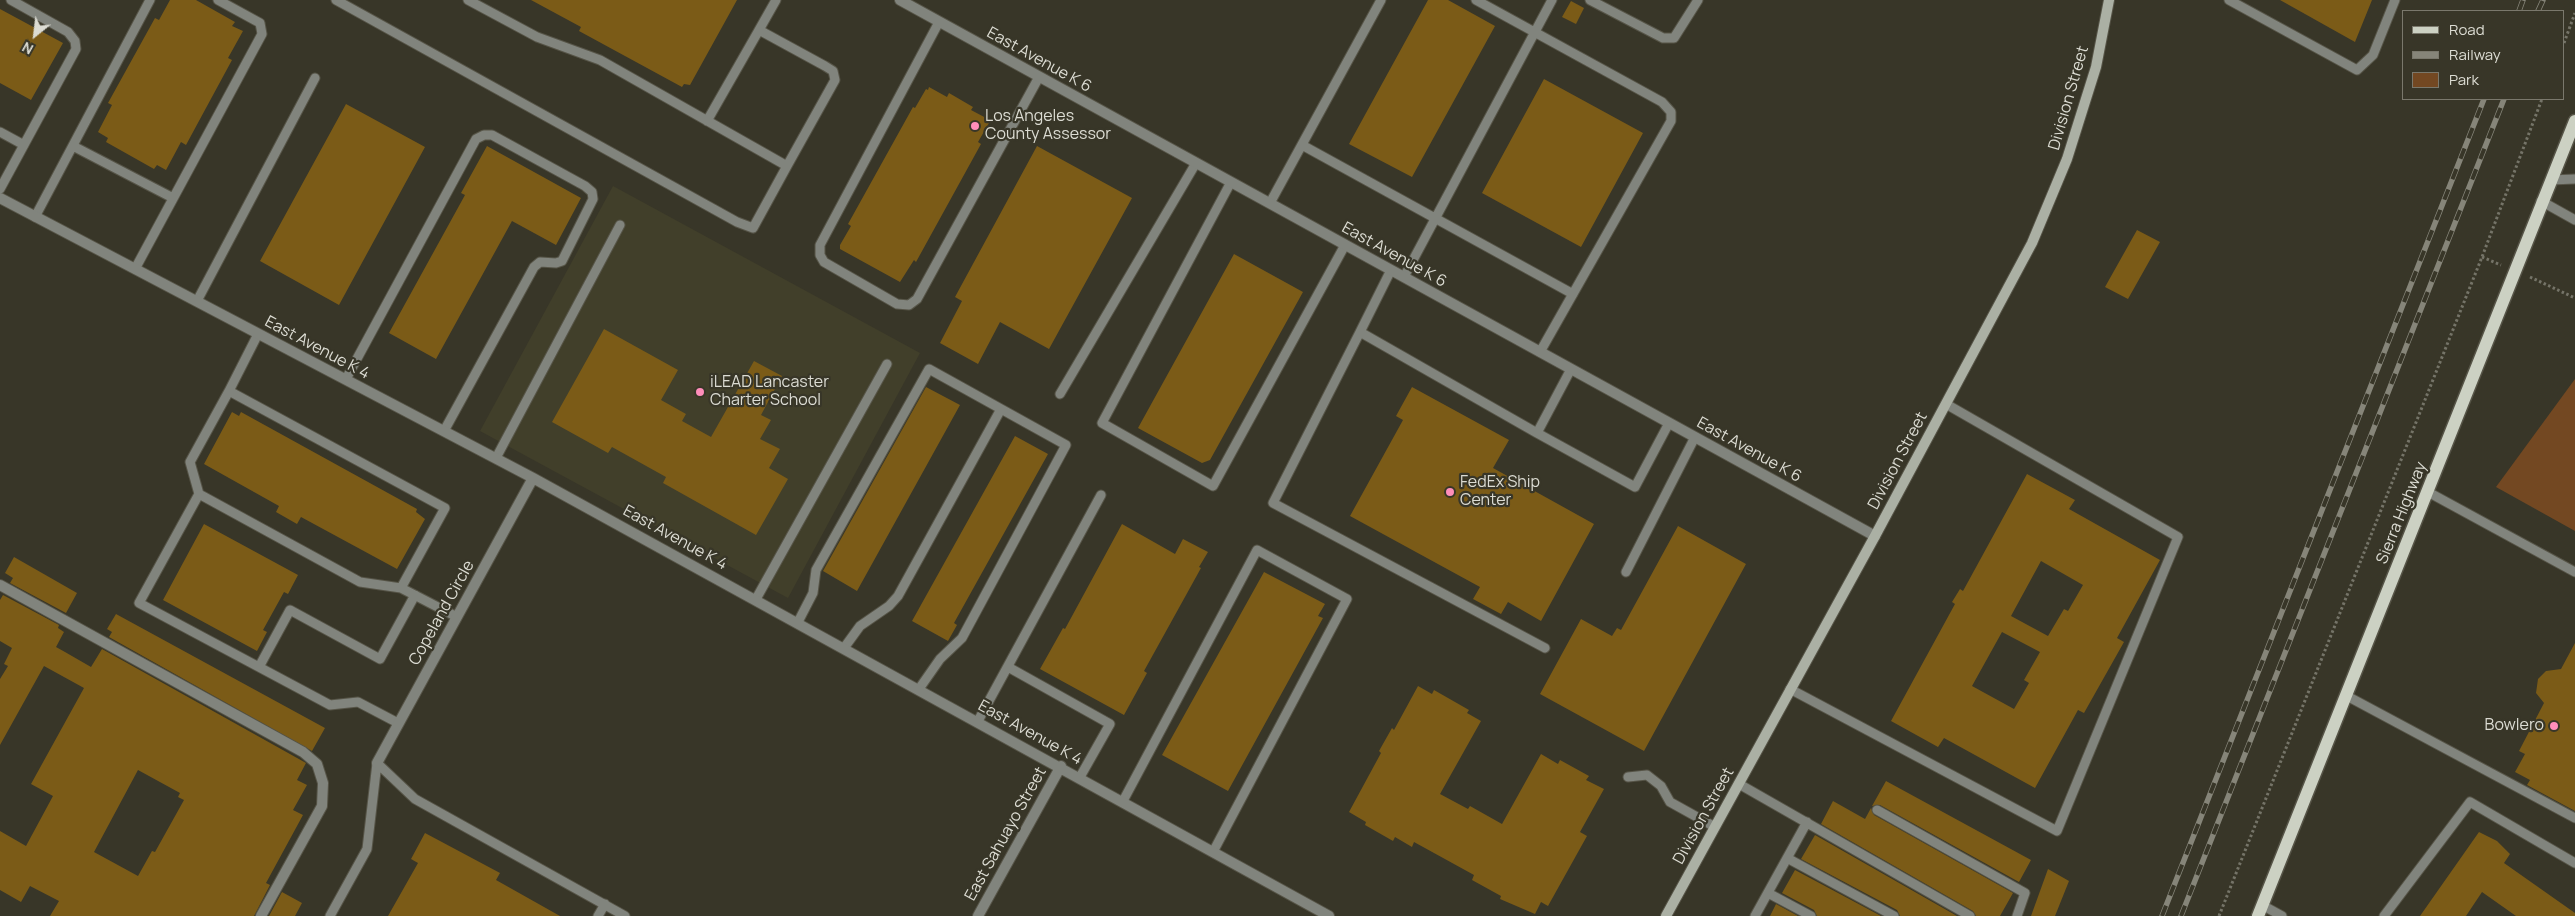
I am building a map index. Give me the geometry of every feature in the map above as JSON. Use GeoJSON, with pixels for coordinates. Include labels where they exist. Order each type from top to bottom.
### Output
{"type":"FeatureCollection","features":[{"type":"Feature","properties":{"kind":"main road","name":"Division Street"},"geometry":{"type":"LineString","coordinates":[[1666,916],[1875,536],[2032,243],[2067,159],[2096,67],[2109,0]]}},
{"type":"Feature","properties":{"kind":"main road","name":"Sierra Highway"},"geometry":{"type":"LineString","coordinates":[[2260,911],[2542,201],[2574,128]]}},
{"type":"Feature","properties":{"kind":"street","name":"East Avenue K 6"},"geometry":{"type":"LineString","coordinates":[[902,1],[1875,536]]}},
{"type":"Feature","properties":{"kind":"street","name":"East Avenue K 4"},"geometry":{"type":"LineString","coordinates":[[0,198],[496,458],[1061,766],[1329,916]]}},
{"type":"Feature","properties":{"kind":"street","name":"Copeland Circle"},"geometry":{"type":"LineString","coordinates":[[377,764],[533,478]]}},
{"type":"Feature","properties":{"kind":"street"},"geometry":{"type":"LineString","coordinates":[[0,585],[303,752],[317,764],[323,783],[322,806],[262,916]]}},
{"type":"Feature","properties":{"kind":"street","name":"East Sahuayo Street"},"geometry":{"type":"LineString","coordinates":[[978,916],[1061,766]]}},
{"type":"Feature","properties":{"kind":"lane"},"geometry":{"type":"LineString","coordinates":[[0,189],[76,49],[76,41],[68,32],[11,0]]}},
{"type":"Feature","properties":{"kind":"lane"},"geometry":{"type":"LineString","coordinates":[[36,217],[150,0]]}},
{"type":"Feature","properties":{"kind":"lane"},"geometry":{"type":"LineString","coordinates":[[135,269],[262,34],[260,23],[218,0]]}},
{"type":"Feature","properties":{"kind":"lane"},"geometry":{"type":"LineString","coordinates":[[336,0],[753,228],[835,80],[833,71],[759,30]]}},
{"type":"Feature","properties":{"kind":"lane"},"geometry":{"type":"LineString","coordinates":[[468,0],[537,37],[600,60],[788,166]]}},
{"type":"Feature","properties":{"kind":"lane"},"geometry":{"type":"LineString","coordinates":[[707,121],[776,0]]}},
{"type":"Feature","properties":{"kind":"lane"},"geometry":{"type":"LineString","coordinates":[[1270,203],[1381,0]]}},
{"type":"Feature","properties":{"kind":"lane"},"geometry":{"type":"LineString","coordinates":[[1476,0],[1662,102],[1671,112],[1672,121],[1540,352]]}},
{"type":"Feature","properties":{"kind":"lane"},"geometry":{"type":"LineString","coordinates":[[1404,277],[1552,0]]}},
{"type":"Feature","properties":{"kind":"lane"},"geometry":{"type":"LineString","coordinates":[[1590,0],[1664,38],[1674,38],[1698,0]]}},
{"type":"Feature","properties":{"kind":"lane"},"geometry":{"type":"LineString","coordinates":[[2229,0],[2357,70],[2373,55],[2395,0]]}},
{"type":"Feature","properties":{"kind":"lane"},"geometry":{"type":"LineString","coordinates":[[939,22],[820,245],[820,254],[824,262],[898,304],[909,305],[917,299],[1039,77]]}},
{"type":"Feature","properties":{"kind":"lane"},"geometry":{"type":"LineString","coordinates":[[197,301],[315,78]]}},
{"type":"Feature","properties":{"kind":"lane"},"geometry":{"type":"LineString","coordinates":[[0,132],[24,144]]}},
{"type":"Feature","properties":{"kind":"lane"},"geometry":{"type":"LineString","coordinates":[[346,379],[476,139],[484,134],[492,134],[585,186],[592,192],[593,199],[562,261],[556,264],[540,262],[534,267],[444,430]]}},
{"type":"Feature","properties":{"kind":"lane"},"geometry":{"type":"LineString","coordinates":[[1302,145],[1573,294]]}},
{"type":"Feature","properties":{"kind":"lane"},"geometry":{"type":"LineString","coordinates":[[73,146],[174,198]]}},
{"type":"Feature","properties":{"kind":"lane"},"geometry":{"type":"LineString","coordinates":[[1060,394],[1196,163]]}},
{"type":"Feature","properties":{"kind":"lane"},"geometry":{"type":"LineString","coordinates":[[2551,180],[2575,179]]}},
{"type":"Feature","properties":{"kind":"lane"},"geometry":{"type":"LineString","coordinates":[[1231,182],[1102,423],[1213,486],[1345,245]]}},
{"type":"Feature","properties":{"kind":"lane"},"geometry":{"type":"LineString","coordinates":[[2542,201],[2575,220]]}},
{"type":"Feature","properties":{"kind":"lane"},"geometry":{"type":"LineString","coordinates":[[496,458],[620,224]]}},
{"type":"Feature","properties":{"kind":"lane"},"geometry":{"type":"LineString","coordinates":[[1391,270],[1273,503],[1545,648]]}},
{"type":"Feature","properties":{"kind":"lane"},"geometry":{"type":"LineString","coordinates":[[1360,332],[1635,487],[1669,423]]}},
{"type":"Feature","properties":{"kind":"lane"},"geometry":{"type":"LineString","coordinates":[[258,334],[190,462],[199,494],[139,603],[330,705],[358,702],[398,723]]}},
{"type":"Feature","properties":{"kind":"lane"},"geometry":{"type":"LineString","coordinates":[[756,599],[887,364]]}},
{"type":"Feature","properties":{"kind":"lane"},"geometry":{"type":"LineString","coordinates":[[798,622],[813,593],[816,570],[928,369],[1066,445],[962,638],[940,659],[919,689]]}},
{"type":"Feature","properties":{"kind":"lane"},"geometry":{"type":"LineString","coordinates":[[1537,433],[1571,369]]}},
{"type":"Feature","properties":{"kind":"lane"},"geometry":{"type":"LineString","coordinates":[[229,391],[445,508],[400,588]]}},
{"type":"Feature","properties":{"kind":"lane"},"geometry":{"type":"LineString","coordinates":[[1790,689],[2057,831],[2178,537],[1946,404]]}},
{"type":"Feature","properties":{"kind":"lane"},"geometry":{"type":"LineString","coordinates":[[844,648],[860,626],[889,606],[898,596],[1001,410]]}},
{"type":"Feature","properties":{"kind":"lane"},"geometry":{"type":"LineString","coordinates":[[1626,572],[1695,437]]}},
{"type":"Feature","properties":{"kind":"lane"},"geometry":{"type":"LineString","coordinates":[[2428,492],[2575,572]]}},
{"type":"Feature","properties":{"kind":"lane"},"geometry":{"type":"LineString","coordinates":[[199,494],[360,582],[400,588],[457,617]]}},
{"type":"Feature","properties":{"kind":"lane"},"geometry":{"type":"LineString","coordinates":[[978,721],[1101,495]]}},
{"type":"Feature","properties":{"kind":"lane"},"geometry":{"type":"LineString","coordinates":[[1123,801],[1257,550],[1339,595],[1347,600],[1213,852]]}},
{"type":"Feature","properties":{"kind":"lane"},"geometry":{"type":"LineString","coordinates":[[259,667],[290,610],[380,659],[415,595]]}},
{"type":"Feature","properties":{"kind":"lane"},"geometry":{"type":"LineString","coordinates":[[1008,667],[1110,724],[1080,777]]}},
{"type":"Feature","properties":{"kind":"lane"},"geometry":{"type":"LineString","coordinates":[[2347,696],[2575,818]]}},
{"type":"Feature","properties":{"kind":"lane"},"geometry":{"type":"LineString","coordinates":[[377,764],[415,800],[625,916]]}},
{"type":"Feature","properties":{"kind":"lane"},"geometry":{"type":"LineString","coordinates":[[330,916],[367,849],[377,764]]}},
{"type":"Feature","properties":{"kind":"lane"},"geometry":{"type":"LineString","coordinates":[[1628,777],[1647,775],[1661,786],[1670,802],[1715,827]]}},
{"type":"Feature","properties":{"kind":"lane"},"geometry":{"type":"LineString","coordinates":[[1739,784],[1970,916]]}},
{"type":"Feature","properties":{"kind":"lane"},"geometry":{"type":"LineString","coordinates":[[2384,916],[2470,802],[2575,863]]}},
{"type":"Feature","properties":{"kind":"lane"},"geometry":{"type":"LineString","coordinates":[[1877,810],[2025,893],[2017,916]]}},
{"type":"Feature","properties":{"kind":"lane"},"geometry":{"type":"LineString","coordinates":[[1755,916],[1807,822]]}},
{"type":"Feature","properties":{"kind":"lane"},"geometry":{"type":"LineString","coordinates":[[1787,858],[1894,916]]}},
{"type":"Feature","properties":{"kind":"lane"},"geometry":{"type":"LineString","coordinates":[[1768,893],[1811,916]]}},
{"type":"Feature","properties":{"kind":"lane"},"geometry":{"type":"LineString","coordinates":[[598,916],[605,904]]}},
{"type":"Feature","properties":{"kind":"lane"},"geometry":{"type":"LineString","coordinates":[[2260,911],[2282,916]]}},
{"type":"Feature","properties":{"kind":"path"},"geometry":{"type":"LineString","coordinates":[[2565,40],[2575,13]]}},
{"type":"Feature","properties":{"kind":"path"},"geometry":{"type":"LineString","coordinates":[[2219,916],[2482,257],[2542,100]]}},
{"type":"Feature","properties":{"kind":"path"},"geometry":{"type":"LineString","coordinates":[[2541,282],[2575,298]]}},
{"type":"Feature","properties":{"kind":"shaded area","name":"iLEAD Lancaster Charter School"},"geometry":{"type":"Polygon","coordinates":[[[613,186],[920,353],[788,598],[480,431],[613,186]]]}},
{"type":"Feature","properties":{"kind":"green space"},"geometry":{"type":"Polygon","coordinates":[[[2575,379],[2575,531],[2496,487],[2575,379]]]}},
{"type":"Feature","properties":{"kind":"building"},"geometry":{"type":"Polygon","coordinates":[[[170,0],[196,0],[235,22],[232,26],[243,31],[228,58],[232,60],[186,145],[181,142],[166,170],[157,165],[154,169],[106,142],[108,138],[98,132],[112,105],[108,103],[155,18],[159,20],[170,0]]]}},
{"type":"Feature","properties":{"kind":"building"},"geometry":{"type":"Polygon","coordinates":[[[531,0],[737,0],[690,85],[684,84],[682,87],[579,31],[581,27],[531,0]]]}},
{"type":"Feature","properties":{"kind":"building"},"geometry":{"type":"Polygon","coordinates":[[[1428,0],[1448,0],[1495,26],[1412,177],[1349,144],[1428,0]]]}},
{"type":"Feature","properties":{"kind":"building"},"geometry":{"type":"Polygon","coordinates":[[[2280,0],[2372,0],[2355,42],[2280,0]]]}},
{"type":"Feature","properties":{"kind":"building"},"geometry":{"type":"Polygon","coordinates":[[[1571,1],[1584,8],[1576,24],[1562,17],[1571,1]]]}},
{"type":"Feature","properties":{"kind":"building"},"geometry":{"type":"Polygon","coordinates":[[[0,9],[63,43],[31,100],[0,83],[0,9]]]}},
{"type":"Feature","properties":{"kind":"building"},"geometry":{"type":"Polygon","coordinates":[[[1544,79],[1643,133],[1581,247],[1482,193],[1544,79]]]}},
{"type":"Feature","properties":{"kind":"building"},"geometry":{"type":"Polygon","coordinates":[[[929,87],[947,97],[949,93],[973,107],[971,110],[988,119],[987,122],[989,123],[978,142],[981,144],[916,262],[914,260],[900,282],[840,249],[840,245],[851,226],[848,224],[913,107],[915,108],[929,87]]]}},
{"type":"Feature","properties":{"kind":"building"},"geometry":{"type":"Polygon","coordinates":[[[346,104],[425,147],[339,305],[260,261],[346,104]]]}},
{"type":"Feature","properties":{"kind":"building"},"geometry":{"type":"Polygon","coordinates":[[[487,146],[581,198],[556,245],[512,221],[436,359],[389,333],[465,195],[461,193],[487,146]]]}},
{"type":"Feature","properties":{"kind":"building"},"geometry":{"type":"Polygon","coordinates":[[[1037,146],[1132,198],[1049,349],[1000,322],[978,364],[940,343],[962,301],[955,297],[1037,146]]]}},
{"type":"Feature","properties":{"kind":"building"},"geometry":{"type":"Polygon","coordinates":[[[2137,230],[2160,242],[2128,299],[2105,287],[2137,230]]]}},
{"type":"Feature","properties":{"kind":"building"},"geometry":{"type":"Polygon","coordinates":[[[1234,254],[1303,292],[1210,460],[1202,463],[1138,428],[1234,254]]]}},
{"type":"Feature","properties":{"kind":"building"},"geometry":{"type":"Polygon","coordinates":[[[604,329],[678,370],[661,400],[686,414],[682,421],[711,437],[754,361],[782,376],[761,415],[771,420],[760,439],[780,449],[769,468],[788,479],[756,535],[663,483],[666,477],[612,447],[608,453],[552,422],[604,329]]]}},
{"type":"Feature","properties":{"kind":"building"},"geometry":{"type":"Polygon","coordinates":[[[926,387],[960,405],[857,591],[823,571],[926,387]]]}},
{"type":"Feature","properties":{"kind":"building","name":"FedEx Ship Center"},"geometry":{"type":"Polygon","coordinates":[[[1412,387],[1509,440],[1493,468],[1594,524],[1541,621],[1508,602],[1501,614],[1473,599],[1480,587],[1350,516],[1403,420],[1396,416],[1412,387]]]}},
{"type":"Feature","properties":{"kind":"building"},"geometry":{"type":"Polygon","coordinates":[[[232,412],[239,416],[241,412],[417,509],[416,512],[425,519],[397,569],[301,517],[297,524],[276,512],[279,506],[204,464],[232,412]]]}},
{"type":"Feature","properties":{"kind":"building"},"geometry":{"type":"Polygon","coordinates":[[[1015,436],[1048,454],[954,623],[957,625],[948,641],[912,621],[1015,436]]]}},
{"type":"Feature","properties":{"kind":"building"},"geometry":{"type":"Polygon","coordinates":[[[2027,474],[2075,500],[2069,509],[2160,560],[2117,638],[2124,642],[2084,713],[2078,710],[2035,788],[1944,738],[1938,747],[1891,721],[1955,604],[1952,602],[1960,589],[1963,591],[2027,474]],[[2041,561],[2011,616],[2048,636],[2064,609],[2068,611],[2083,585],[2041,561]],[[2002,632],[1972,686],[2014,709],[2029,683],[2024,680],[2040,652],[2002,632]]]}},
{"type":"Feature","properties":{"kind":"building"},"geometry":{"type":"Polygon","coordinates":[[[204,524],[298,575],[288,594],[284,592],[263,630],[267,632],[257,651],[163,600],[204,524]]]}},
{"type":"Feature","properties":{"kind":"building"},"geometry":{"type":"Polygon","coordinates":[[[1122,524],[1175,554],[1183,539],[1208,552],[1144,671],[1147,673],[1124,715],[1040,669],[1063,628],[1065,629],[1122,524]]]}},
{"type":"Feature","properties":{"kind":"building"},"geometry":{"type":"Polygon","coordinates":[[[1678,526],[1746,564],[1644,751],[1540,694],[1581,619],[1612,636],[1617,628],[1621,630],[1678,526]]]}},
{"type":"Feature","properties":{"kind":"building"},"geometry":{"type":"Polygon","coordinates":[[[14,557],[77,593],[66,613],[10,583],[13,578],[5,573],[14,557]]]}},
{"type":"Feature","properties":{"kind":"building"},"geometry":{"type":"Polygon","coordinates":[[[1264,572],[1325,604],[1318,616],[1323,618],[1228,791],[1162,755],[1264,572]]]}},
{"type":"Feature","properties":{"kind":"building"},"geometry":{"type":"Polygon","coordinates":[[[3,595],[59,625],[58,628],[64,632],[56,647],[91,667],[102,649],[306,763],[297,780],[307,785],[293,810],[303,815],[266,883],[270,885],[254,916],[50,916],[59,901],[30,886],[21,902],[0,890],[0,831],[26,846],[53,796],[31,784],[84,688],[44,666],[0,745],[0,679],[8,666],[4,664],[12,648],[0,641],[0,600],[3,595]],[[138,770],[94,852],[138,876],[152,851],[155,852],[184,800],[178,797],[180,793],[138,770]]]}},
{"type":"Feature","properties":{"kind":"building"},"geometry":{"type":"Polygon","coordinates":[[[116,614],[325,728],[312,751],[109,637],[112,632],[107,629],[116,614]]]}},
{"type":"Feature","properties":{"kind":"building","name":"Bowlero"},"geometry":{"type":"Polygon","coordinates":[[[2575,643],[2575,811],[2527,785],[2530,780],[2515,772],[2525,754],[2519,751],[2544,703],[2536,693],[2538,679],[2546,671],[2561,669],[2575,643]]]}},
{"type":"Feature","properties":{"kind":"building"},"geometry":{"type":"Polygon","coordinates":[[[1418,686],[1432,694],[1434,690],[1469,710],[1467,713],[1481,721],[1440,794],[1468,809],[1470,806],[1502,824],[1541,754],[1558,764],[1560,760],[1589,776],[1586,780],[1604,789],[1580,832],[1587,836],[1548,906],[1541,902],[1535,914],[1500,899],[1501,896],[1472,880],[1474,875],[1414,842],[1412,847],[1395,837],[1393,841],[1365,825],[1366,822],[1349,812],[1381,753],[1379,751],[1392,728],[1394,730],[1418,686]]]}},
{"type":"Feature","properties":{"kind":"building"},"geometry":{"type":"Polygon","coordinates":[[[1886,781],[2031,860],[2019,882],[1880,805],[1872,806],[1886,781]]]}},
{"type":"Feature","properties":{"kind":"building"},"geometry":{"type":"Polygon","coordinates":[[[1833,801],[1865,819],[1871,808],[1874,815],[2013,893],[2000,916],[1976,916],[1973,911],[1821,824],[1833,801]]]}},
{"type":"Feature","properties":{"kind":"building"},"geometry":{"type":"Polygon","coordinates":[[[2479,832],[2497,841],[2510,854],[2504,863],[2575,913],[2575,916],[2516,916],[2482,892],[2466,916],[2420,916],[2479,832]]]}},
{"type":"Feature","properties":{"kind":"building"},"geometry":{"type":"Polygon","coordinates":[[[425,833],[500,873],[496,880],[560,916],[388,916],[418,863],[411,859],[425,833]]]}},
{"type":"Feature","properties":{"kind":"building"},"geometry":{"type":"Polygon","coordinates":[[[1815,835],[1957,916],[1900,916],[1897,910],[1801,859],[1815,835]]]}},
{"type":"Feature","properties":{"kind":"building"},"geometry":{"type":"Polygon","coordinates":[[[2048,869],[2069,881],[2055,916],[2031,916],[2048,869]]]}},
{"type":"Feature","properties":{"kind":"building"},"geometry":{"type":"Polygon","coordinates":[[[1795,870],[1881,916],[1817,916],[1814,910],[1782,893],[1795,870]]]}},
{"type":"Feature","properties":{"kind":"building"},"geometry":{"type":"Polygon","coordinates":[[[282,892],[302,903],[295,916],[269,916],[282,892]]]}},
{"type":"Feature","properties":{"kind":"building"},"geometry":{"type":"Polygon","coordinates":[[[1776,904],[1798,916],[1770,916],[1776,904]]]}},
{"type":"Feature","properties":{"kind":"railway"},"geometry":{"type":"LineString","coordinates":[[2519,10],[2523,0]]}},
{"type":"Feature","properties":{"kind":"railway"},"geometry":{"type":"LineString","coordinates":[[2538,10],[2543,0]]}},
{"type":"Feature","properties":{"kind":"railway"},"geometry":{"type":"LineString","coordinates":[[2162,916],[2484,100]]}},
{"type":"Feature","properties":{"kind":"railway"},"geometry":{"type":"LineString","coordinates":[[2181,916],[2504,100]]}},
{"type":"Feature","properties":{"kind":"place","name":"Los Angeles County Assessor"},"geometry":{"type":"Point","coordinates":[975,126]}},
{"type":"Feature","properties":{"kind":"place","name":"iLEAD Lancaster Charter School"},"geometry":{"type":"Point","coordinates":[700,392]}},
{"type":"Feature","properties":{"kind":"place","name":"FedEx Ship Center"},"geometry":{"type":"Point","coordinates":[1450,492]}},
{"type":"Feature","properties":{"kind":"place","name":"Bowlero"},"geometry":{"type":"Point","coordinates":[2554,726]}}]}
